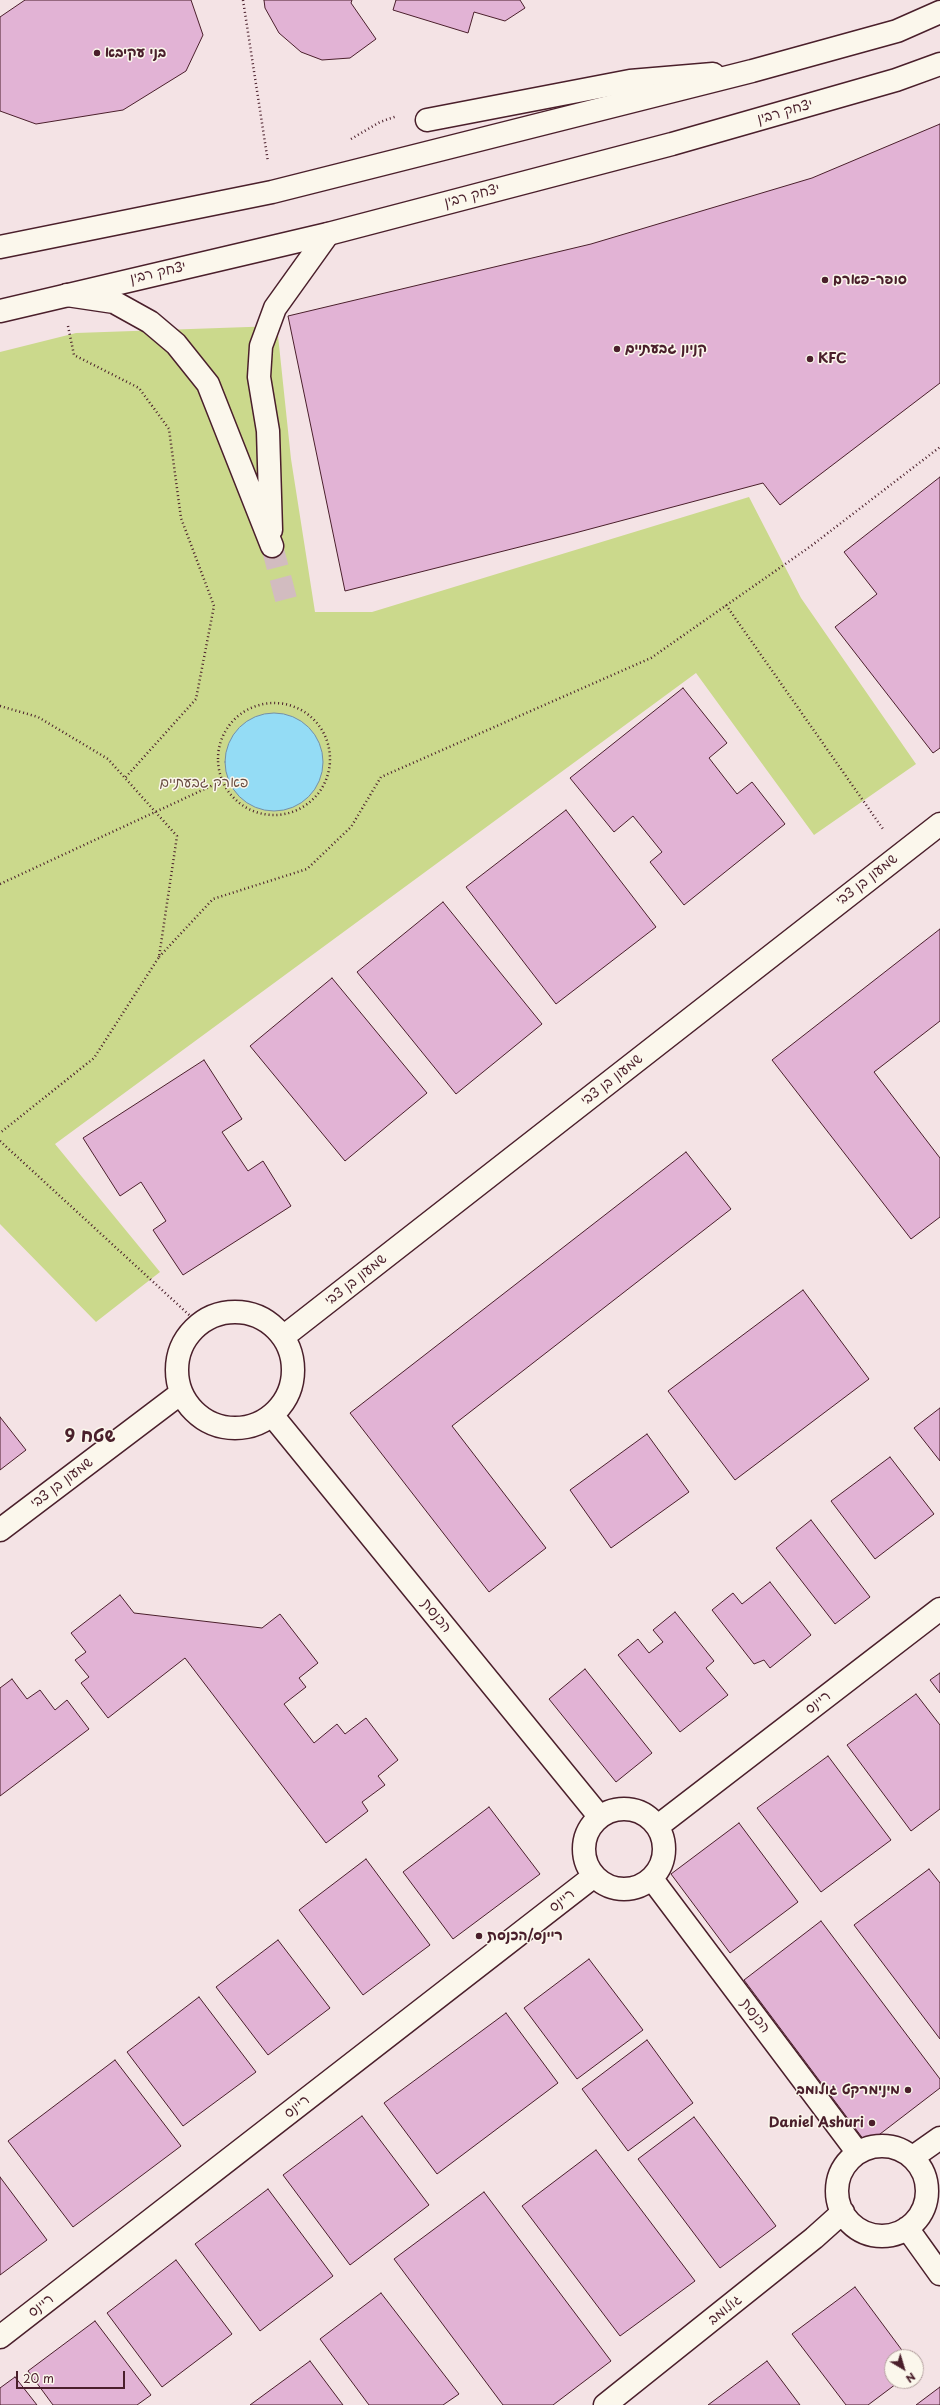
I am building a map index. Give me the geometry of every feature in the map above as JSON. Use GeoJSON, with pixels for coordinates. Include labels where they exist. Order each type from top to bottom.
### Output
{"type":"FeatureCollection","features":[{"type":"Feature","properties":{"kind":"street"},"geometry":{"type":"LineString","coordinates":[[0,247],[272,192],[752,71],[896,31],[940,12]]}},
{"type":"Feature","properties":{"kind":"street","name":"יצחק רבין"},"geometry":{"type":"LineString","coordinates":[[0,311],[62,294],[328,234],[672,144],[896,80],[940,64]]}},
{"type":"Feature","properties":{"kind":"street"},"geometry":{"type":"LineString","coordinates":[[427,120],[630,81],[752,71]]}},
{"type":"Feature","properties":{"kind":"street"},"geometry":{"type":"LineString","coordinates":[[62,294],[114,302],[150,322],[176,344],[208,384],[272,546],[268,430],[259,377],[261,346],[275,308],[328,234]]}},
{"type":"Feature","properties":{"kind":"street","name":"שמעון בן צבי"},"geometry":{"type":"LineString","coordinates":[[284,1337],[940,824]]}},
{"type":"Feature","properties":{"kind":"street"},"geometry":{"type":"LineString","coordinates":[[235,1312],[253,1315],[270,1323],[284,1337],[291,1354],[294,1374],[289,1393],[278,1410],[272,1415],[263,1422],[244,1428],[224,1428],[206,1422],[191,1410],[181,1393],[176,1374],[178,1355],[186,1338],[199,1324],[216,1315],[235,1312]]}},
{"type":"Feature","properties":{"kind":"street","name":"שמעון בן צבי"},"geometry":{"type":"LineString","coordinates":[[0,1530],[181,1393]]}},
{"type":"Feature","properties":{"kind":"street","name":"הכנסת"},"geometry":{"type":"LineString","coordinates":[[272,1415],[599,1816]]}},
{"type":"Feature","properties":{"kind":"street","name":"ריינס"},"geometry":{"type":"LineString","coordinates":[[658,1826],[940,1609]]}},
{"type":"Feature","properties":{"kind":"street"},"geometry":{"type":"LineString","coordinates":[[631,1808],[647,1815],[658,1826],[664,1840],[665,1854],[660,1867],[652,1878],[638,1887],[622,1889],[607,1886],[594,1876],[585,1862],[583,1845],[588,1829],[599,1816],[615,1809],[631,1808]]}},
{"type":"Feature","properties":{"kind":"street","name":"ריינס"},"geometry":{"type":"LineString","coordinates":[[0,2337],[594,1876]]}},
{"type":"Feature","properties":{"kind":"street","name":"הכנסת"},"geometry":{"type":"LineString","coordinates":[[652,1878],[858,2153]]}},
{"type":"Feature","properties":{"kind":"street"},"geometry":{"type":"LineString","coordinates":[[913,2157],[940,2138]]}},
{"type":"Feature","properties":{"kind":"street"},"geometry":{"type":"LineString","coordinates":[[884,2146],[899,2149],[913,2157],[924,2173],[927,2187],[926,2203],[918,2217],[907,2228],[896,2234],[880,2236],[865,2232],[852,2224],[843,2212],[837,2193],[840,2178],[847,2163],[858,2153],[868,2148],[884,2146]]}},
{"type":"Feature","properties":{"kind":"street","name":"גולומב"},"geometry":{"type":"LineString","coordinates":[[605,2405],[814,2238],[843,2212]]}},
{"type":"Feature","properties":{"kind":"street"},"geometry":{"type":"LineString","coordinates":[[907,2228],[940,2274]]}},
{"type":"Feature","properties":{"kind":"path"},"geometry":{"type":"LineString","coordinates":[[243,0],[272,192]]}},
{"type":"Feature","properties":{"kind":"path"},"geometry":{"type":"LineString","coordinates":[[62,294],[74,355],[139,388],[169,430],[182,518],[214,606],[196,699],[125,778]]}},
{"type":"Feature","properties":{"kind":"path"},"geometry":{"type":"LineString","coordinates":[[0,1132],[94,1058],[159,957],[213,899],[307,869],[351,827],[381,778],[651,658],[811,546],[940,447]]}},
{"type":"Feature","properties":{"kind":"path"},"geometry":{"type":"LineString","coordinates":[[726,605],[900,854]]}},
{"type":"Feature","properties":{"kind":"path"},"geometry":{"type":"LineString","coordinates":[[282,703],[308,713],[324,730],[331,750],[330,770],[327,782],[315,799],[299,810],[289,814],[270,816],[251,811],[233,798],[222,781],[217,760],[221,740],[231,723],[244,711],[263,704],[282,703]]}},
{"type":"Feature","properties":{"kind":"path"},"geometry":{"type":"LineString","coordinates":[[0,706],[38,717],[108,759],[177,836],[159,957]]}},
{"type":"Feature","properties":{"kind":"path"},"geometry":{"type":"LineString","coordinates":[[0,884],[222,781]]}},
{"type":"Feature","properties":{"kind":"path"},"geometry":{"type":"LineString","coordinates":[[0,1141],[199,1324]]}},
{"type":"Feature","properties":{"kind":"green space","name":"פארק גבעתיים"},"geometry":{"type":"Polygon","coordinates":[[[277,326],[291,459],[315,612],[372,612],[749,497],[801,598],[916,764],[814,835],[696,673],[55,1144],[160,1272],[96,1322],[0,1224],[0,352],[76,333],[277,326]]]}},
{"type":"Feature","properties":{"kind":"water"},"geometry":{"type":"Polygon","coordinates":[[[274,713],[293,716],[309,727],[320,743],[323,762],[320,781],[309,797],[293,808],[274,811],[255,808],[239,797],[228,781],[225,762],[228,743],[239,727],[255,716],[274,713]]]}},
{"type":"Feature","properties":{"kind":"building","name":"בני עקיבא"},"geometry":{"type":"Polygon","coordinates":[[[25,0],[191,0],[203,35],[186,71],[123,110],[36,124],[0,111],[0,17],[25,0]]]}},
{"type":"Feature","properties":{"kind":"building"},"geometry":{"type":"Polygon","coordinates":[[[264,0],[352,0],[351,3],[376,39],[350,58],[322,60],[301,52],[279,33],[265,8],[264,0]]]}},
{"type":"Feature","properties":{"kind":"building"},"geometry":{"type":"Polygon","coordinates":[[[396,0],[520,0],[525,8],[505,21],[474,12],[468,33],[393,10],[396,0]]]}},
{"type":"Feature","properties":{"kind":"building","name":"קניון גבעתיים"},"geometry":{"type":"Polygon","coordinates":[[[940,124],[940,383],[780,505],[763,483],[575,533],[345,591],[288,316],[591,244],[812,178],[940,124]]]}},
{"type":"Feature","properties":{"kind":"building"},"geometry":{"type":"Polygon","coordinates":[[[940,477],[940,748],[933,753],[835,627],[877,594],[844,552],[940,477]]]}},
{"type":"Feature","properties":{"kind":"building"},"geometry":{"type":"Polygon","coordinates":[[[683,688],[727,743],[709,758],[737,794],[752,782],[785,824],[684,905],[650,862],[662,852],[633,816],[614,832],[570,778],[683,688]]]}},
{"type":"Feature","properties":{"kind":"building"},"geometry":{"type":"Polygon","coordinates":[[[566,810],[656,927],[556,1004],[466,887],[566,810]]]}},
{"type":"Feature","properties":{"kind":"building"},"geometry":{"type":"Polygon","coordinates":[[[443,902],[542,1024],[456,1094],[357,972],[443,902]]]}},
{"type":"Feature","properties":{"kind":"building"},"geometry":{"type":"Polygon","coordinates":[[[940,929],[940,1021],[874,1072],[940,1158],[940,1217],[911,1239],[772,1060],[940,929]]]}},
{"type":"Feature","properties":{"kind":"building"},"geometry":{"type":"Polygon","coordinates":[[[332,978],[427,1093],[345,1161],[250,1046],[332,978]]]}},
{"type":"Feature","properties":{"kind":"building"},"geometry":{"type":"Polygon","coordinates":[[[204,1060],[242,1119],[222,1132],[248,1171],[263,1161],[291,1206],[183,1275],[153,1230],[166,1221],[141,1182],[120,1196],[83,1138],[204,1060]]]}},
{"type":"Feature","properties":{"kind":"building"},"geometry":{"type":"Polygon","coordinates":[[[686,1152],[731,1209],[452,1426],[546,1548],[489,1592],[350,1413],[686,1152]]]}},
{"type":"Feature","properties":{"kind":"building"},"geometry":{"type":"Polygon","coordinates":[[[803,1290],[869,1379],[735,1480],[668,1391],[803,1290]]]}},
{"type":"Feature","properties":{"kind":"building"},"geometry":{"type":"Polygon","coordinates":[[[940,1408],[940,1461],[914,1428],[940,1408]]]}},
{"type":"Feature","properties":{"kind":"building"},"geometry":{"type":"Polygon","coordinates":[[[0,1417],[26,1450],[0,1470],[0,1417]]]}},
{"type":"Feature","properties":{"kind":"building"},"geometry":{"type":"Polygon","coordinates":[[[647,1434],[689,1492],[611,1548],[570,1490],[647,1434]]]}},
{"type":"Feature","properties":{"kind":"building"},"geometry":{"type":"Polygon","coordinates":[[[890,1457],[934,1514],[875,1559],[831,1501],[890,1457]]]}},
{"type":"Feature","properties":{"kind":"building"},"geometry":{"type":"Polygon","coordinates":[[[811,1520],[870,1597],[835,1624],[776,1548],[811,1520]]]}},
{"type":"Feature","properties":{"kind":"building"},"geometry":{"type":"Polygon","coordinates":[[[770,1582],[811,1635],[770,1668],[764,1660],[754,1664],[712,1610],[733,1593],[742,1604],[770,1582]]]}},
{"type":"Feature","properties":{"kind":"building"},"geometry":{"type":"Polygon","coordinates":[[[120,1595],[134,1613],[262,1628],[280,1614],[318,1663],[299,1678],[306,1687],[284,1704],[314,1743],[337,1724],[345,1734],[366,1718],[398,1760],[378,1776],[385,1785],[362,1802],[368,1811],[326,1843],[185,1658],[108,1718],[81,1683],[89,1677],[75,1660],[86,1652],[71,1633],[120,1595]]]}},
{"type":"Feature","properties":{"kind":"building"},"geometry":{"type":"Polygon","coordinates":[[[675,1612],[714,1661],[706,1668],[728,1695],[680,1732],[618,1655],[638,1639],[649,1653],[663,1642],[653,1630],[675,1612]]]}},
{"type":"Feature","properties":{"kind":"building"},"geometry":{"type":"Polygon","coordinates":[[[585,1669],[652,1753],[616,1782],[549,1699],[585,1669]]]}},
{"type":"Feature","properties":{"kind":"building"},"geometry":{"type":"Polygon","coordinates":[[[940,1673],[940,1693],[930,1680],[940,1673]]]}},
{"type":"Feature","properties":{"kind":"building"},"geometry":{"type":"Polygon","coordinates":[[[12,1679],[27,1699],[40,1690],[55,1710],[67,1700],[89,1729],[0,1796],[0,1688],[12,1679]]]}},
{"type":"Feature","properties":{"kind":"building"},"geometry":{"type":"Polygon","coordinates":[[[916,1694],[940,1725],[940,1809],[911,1831],[847,1745],[916,1694]]]}},
{"type":"Feature","properties":{"kind":"building"},"geometry":{"type":"Polygon","coordinates":[[[828,1756],[891,1840],[821,1892],[757,1808],[828,1756]]]}},
{"type":"Feature","properties":{"kind":"building"},"geometry":{"type":"Polygon","coordinates":[[[489,1807],[540,1874],[453,1939],[403,1872],[489,1807]]]}},
{"type":"Feature","properties":{"kind":"building"},"geometry":{"type":"Polygon","coordinates":[[[739,1823],[798,1902],[730,1953],[671,1874],[739,1823]]]}},
{"type":"Feature","properties":{"kind":"building"},"geometry":{"type":"Polygon","coordinates":[[[366,1859],[430,1945],[363,1995],[299,1910],[366,1859]]]}},
{"type":"Feature","properties":{"kind":"building"},"geometry":{"type":"Polygon","coordinates":[[[929,1869],[940,1883],[940,2039],[854,1925],[929,1869]]]}},
{"type":"Feature","properties":{"kind":"building"},"geometry":{"type":"Polygon","coordinates":[[[821,1921],[940,2079],[940,2088],[867,2144],[744,1980],[821,1921]]]}},
{"type":"Feature","properties":{"kind":"building"},"geometry":{"type":"Polygon","coordinates":[[[278,1940],[330,2008],[268,2055],[216,1987],[278,1940]]]}},
{"type":"Feature","properties":{"kind":"building"},"geometry":{"type":"Polygon","coordinates":[[[589,1959],[643,2030],[577,2079],[524,2008],[589,1959]]]}},
{"type":"Feature","properties":{"kind":"building"},"geometry":{"type":"Polygon","coordinates":[[[199,1997],[256,2072],[183,2126],[127,2052],[199,1997]]]}},
{"type":"Feature","properties":{"kind":"building"},"geometry":{"type":"Polygon","coordinates":[[[506,2013],[558,2083],[437,2174],[384,2103],[506,2013]]]}},
{"type":"Feature","properties":{"kind":"building"},"geometry":{"type":"Polygon","coordinates":[[[647,2040],[693,2103],[628,2151],[582,2089],[647,2040]]]}},
{"type":"Feature","properties":{"kind":"building"},"geometry":{"type":"Polygon","coordinates":[[[115,2060],[181,2146],[73,2227],[8,2141],[115,2060]]]}},
{"type":"Feature","properties":{"kind":"building"},"geometry":{"type":"Polygon","coordinates":[[[362,2116],[429,2205],[350,2265],[283,2175],[362,2116]]]}},
{"type":"Feature","properties":{"kind":"building"},"geometry":{"type":"Polygon","coordinates":[[[694,2117],[776,2226],[720,2268],[638,2159],[694,2117]]]}},
{"type":"Feature","properties":{"kind":"building"},"geometry":{"type":"Polygon","coordinates":[[[596,2150],[695,2281],[620,2336],[522,2206],[596,2150]]]}},
{"type":"Feature","properties":{"kind":"building"},"geometry":{"type":"Polygon","coordinates":[[[0,2177],[47,2240],[0,2275],[0,2177]]]}},
{"type":"Feature","properties":{"kind":"building"},"geometry":{"type":"Polygon","coordinates":[[[268,2189],[333,2276],[260,2331],[195,2244],[268,2189]]]}},
{"type":"Feature","properties":{"kind":"building"},"geometry":{"type":"Polygon","coordinates":[[[484,2192],[611,2361],[553,2405],[503,2405],[394,2259],[484,2192]]]}},
{"type":"Feature","properties":{"kind":"building"},"geometry":{"type":"Polygon","coordinates":[[[176,2260],[232,2334],[162,2387],[107,2313],[176,2260]]]}},
{"type":"Feature","properties":{"kind":"building"},"geometry":{"type":"Polygon","coordinates":[[[855,2287],[901,2349],[884,2349],[884,2389],[889,2389],[868,2405],[846,2405],[792,2334],[855,2287]]]}},
{"type":"Feature","properties":{"kind":"building"},"geometry":{"type":"Polygon","coordinates":[[[381,2293],[459,2394],[443,2405],[369,2405],[320,2339],[381,2293]]]}},
{"type":"Feature","properties":{"kind":"building"},"geometry":{"type":"Polygon","coordinates":[[[95,2321],[151,2395],[137,2405],[53,2405],[28,2371],[95,2321]]]}},
{"type":"Feature","properties":{"kind":"building"},"geometry":{"type":"Polygon","coordinates":[[[310,2361],[343,2405],[250,2405],[310,2361]]]}},
{"type":"Feature","properties":{"kind":"building"},"geometry":{"type":"Polygon","coordinates":[[[767,2361],[800,2405],[708,2405],[767,2361]]]}},
{"type":"Feature","properties":{"kind":"building"},"geometry":{"type":"Polygon","coordinates":[[[15,2377],[37,2405],[0,2405],[0,2388],[15,2377]]]}},
{"type":"Feature","properties":{"kind":"building"},"geometry":{"type":"Polygon","coordinates":[[[940,2387],[940,2405],[916,2405],[940,2387]]]}},
{"type":"Feature","properties":{"kind":"tunnel"},"geometry":{"type":"LineString","coordinates":[[272,546],[287,603]]}},
{"type":"Feature","properties":{"kind":"place","name":"בני עקיבא"},"geometry":{"type":"Point","coordinates":[97,53]}},
{"type":"Feature","properties":{"kind":"place","name":"סופר-פארם"},"geometry":{"type":"Point","coordinates":[825,280]}},
{"type":"Feature","properties":{"kind":"place","name":"קניון גבעתיים"},"geometry":{"type":"Point","coordinates":[617,349]}},
{"type":"Feature","properties":{"kind":"place","name":"KFC"},"geometry":{"type":"Point","coordinates":[810,359]}},
{"type":"Feature","properties":{"kind":"place","name":"ריינס/הכנסת"},"geometry":{"type":"Point","coordinates":[479,1936]}},
{"type":"Feature","properties":{"kind":"place","name":"מינימרקט גולומב"},"geometry":{"type":"Point","coordinates":[908,2090]}},
{"type":"Feature","properties":{"kind":"place","name":"Daniel Ashuri"},"geometry":{"type":"Point","coordinates":[872,2123]}},
{"type":"Feature","properties":{"kind":"district","name":"שטח 9"},"geometry":{"type":"Point","coordinates":[90,1437]}}]}
